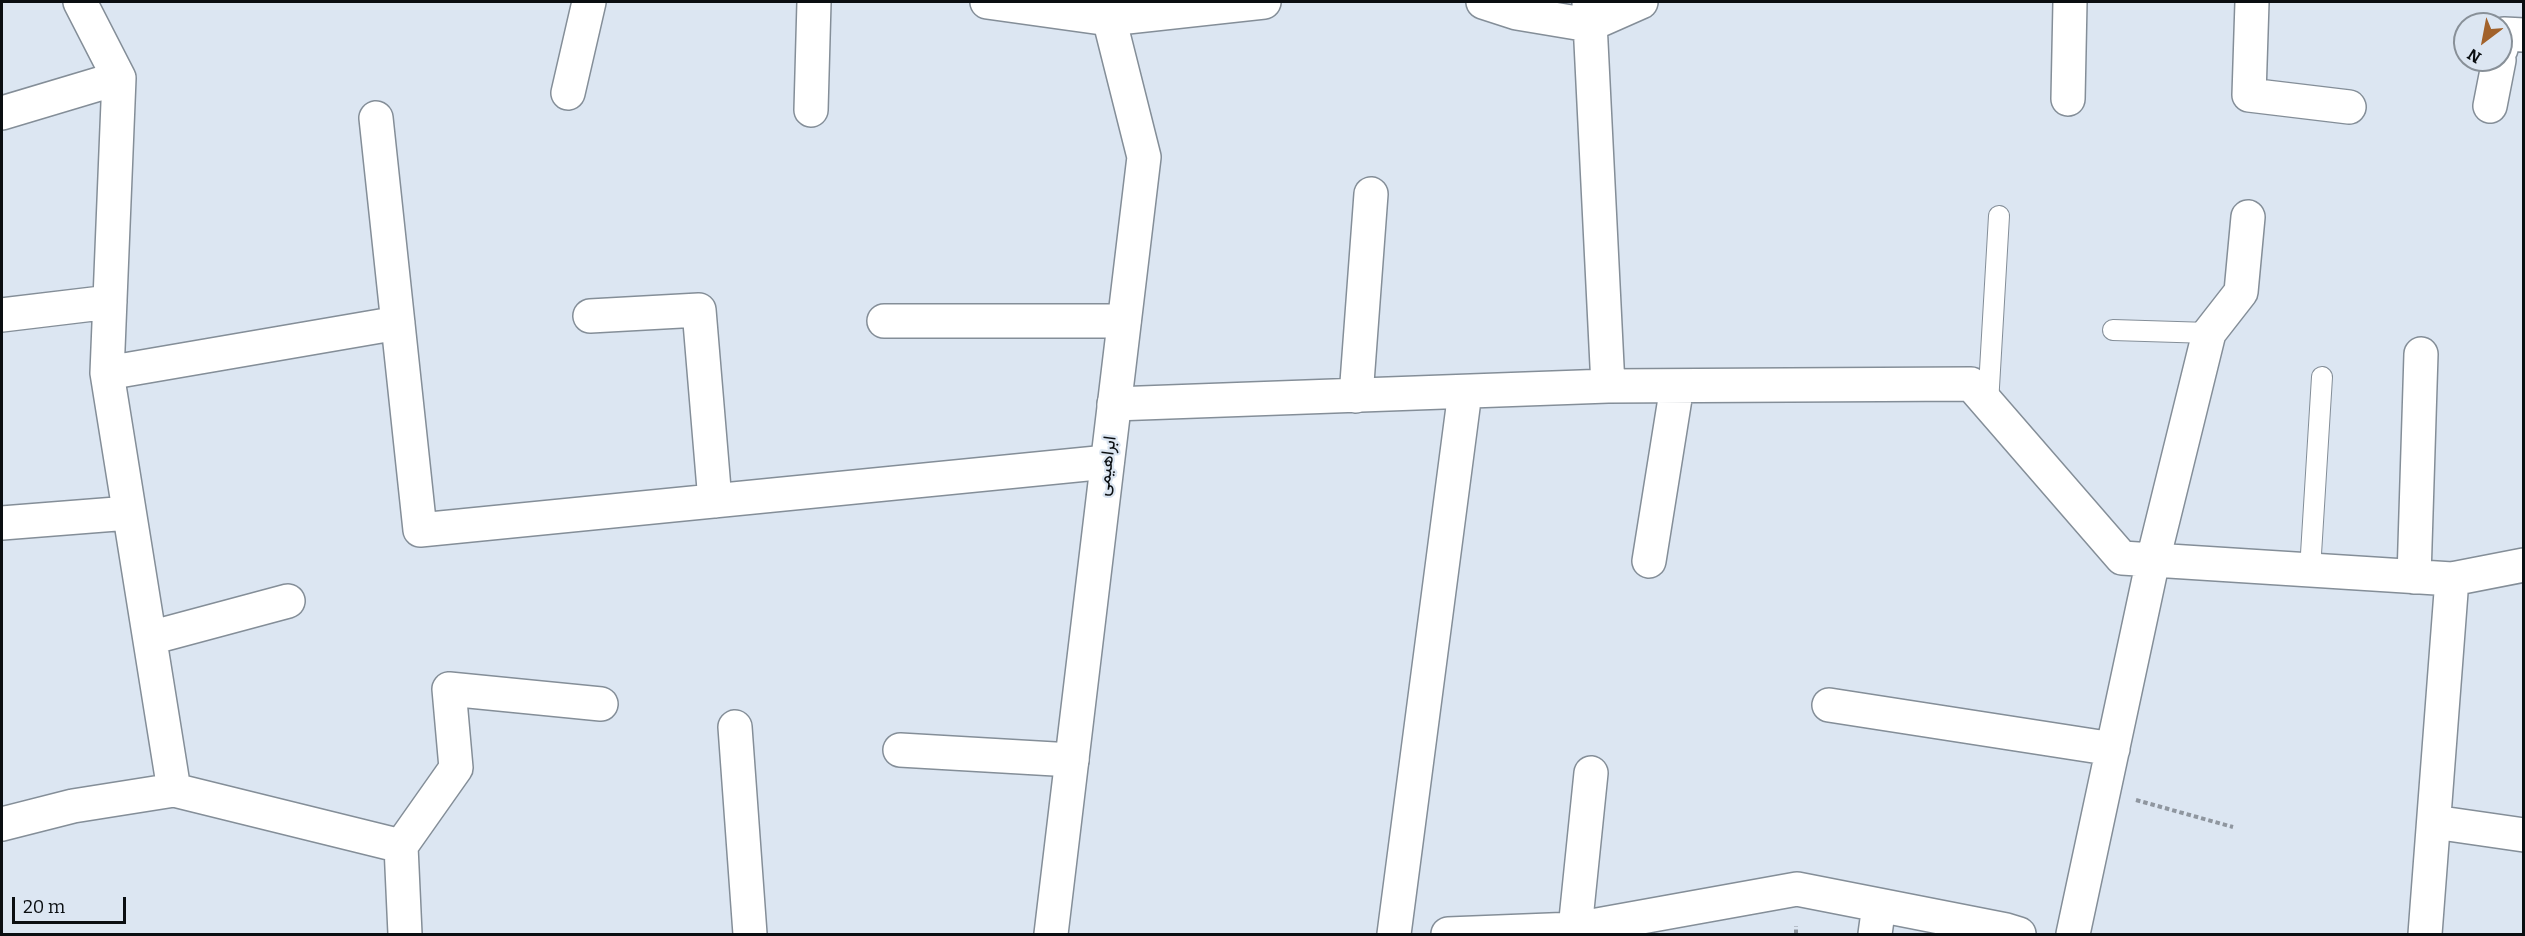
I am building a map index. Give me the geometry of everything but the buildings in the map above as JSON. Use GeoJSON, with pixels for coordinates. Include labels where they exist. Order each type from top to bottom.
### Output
{"type":"FeatureCollection","features":[{"type":"Feature","properties":{"kind":"street"},"geometry":{"type":"LineString","coordinates":[[80,2],[119,78],[107,373],[174,790]]}},
{"type":"Feature","properties":{"kind":"street"},"geometry":{"type":"LineString","coordinates":[[568,93],[589,2]]}},
{"type":"Feature","properties":{"kind":"street"},"geometry":{"type":"LineString","coordinates":[[811,110],[814,2]]}},
{"type":"Feature","properties":{"kind":"street"},"geometry":{"type":"LineString","coordinates":[[987,2],[1107,10],[1264,2]]}},
{"type":"Feature","properties":{"kind":"street"},"geometry":{"type":"LineString","coordinates":[[1483,2],[1516,13],[1589,13],[1641,2]]}},
{"type":"Feature","properties":{"kind":"street"},"geometry":{"type":"LineString","coordinates":[[2068,99],[2070,2]]}},
{"type":"Feature","properties":{"kind":"street"},"geometry":{"type":"LineString","coordinates":[[2252,2],[2249,95],[2349,106]]}},
{"type":"Feature","properties":{"kind":"street","name":"ابراهیمی"},"geometry":{"type":"LineString","coordinates":[[1051,934],[1144,157],[1107,10]]}},
{"type":"Feature","properties":{"kind":"street"},"geometry":{"type":"LineString","coordinates":[[1589,13],[1608,386]]}},
{"type":"Feature","properties":{"kind":"street"},"geometry":{"type":"LineString","coordinates":[[2490,106],[2497,72]]}},
{"type":"Feature","properties":{"kind":"street"},"geometry":{"type":"LineString","coordinates":[[2,113],[119,78]]}},
{"type":"Feature","properties":{"kind":"street"},"geometry":{"type":"LineString","coordinates":[[376,118],[420,530],[1107,462]]}},
{"type":"Feature","properties":{"kind":"street"},"geometry":{"type":"LineString","coordinates":[[1356,396],[1371,194]]}},
{"type":"Feature","properties":{"kind":"street"},"geometry":{"type":"LineString","coordinates":[[2073,934],[2153,560],[2209,333],[2241,292],[2248,217]]}},
{"type":"Feature","properties":{"kind":"street"},"geometry":{"type":"LineString","coordinates":[[2,315],[110,302]]}},
{"type":"Feature","properties":{"kind":"street"},"geometry":{"type":"LineString","coordinates":[[590,316],[699,310],[715,501]]}},
{"type":"Feature","properties":{"kind":"street"},"geometry":{"type":"LineString","coordinates":[[884,321],[1124,321]]}},
{"type":"Feature","properties":{"kind":"street"},"geometry":{"type":"LineString","coordinates":[[107,373],[398,323]]}},
{"type":"Feature","properties":{"kind":"street"},"geometry":{"type":"LineString","coordinates":[[2414,577],[2421,354]]}},
{"type":"Feature","properties":{"kind":"street"},"geometry":{"type":"LineString","coordinates":[[1114,404],[1608,386],[1971,384],[2122,558],[2452,579],[2523,566]]}},
{"type":"Feature","properties":{"kind":"street"},"geometry":{"type":"LineString","coordinates":[[1649,561],[1677,386]]}},
{"type":"Feature","properties":{"kind":"street"},"geometry":{"type":"LineString","coordinates":[[1394,934],[1466,392]]}},
{"type":"Feature","properties":{"kind":"street"},"geometry":{"type":"LineString","coordinates":[[2,524],[129,513]]}},
{"type":"Feature","properties":{"kind":"street"},"geometry":{"type":"LineString","coordinates":[[2425,934],[2452,579]]}},
{"type":"Feature","properties":{"kind":"street"},"geometry":{"type":"LineString","coordinates":[[150,638],[288,601]]}},
{"type":"Feature","properties":{"kind":"street"},"geometry":{"type":"LineString","coordinates":[[405,934],[401,846],[456,768],[449,689],[601,704]]}},
{"type":"Feature","properties":{"kind":"street"},"geometry":{"type":"LineString","coordinates":[[1829,705],[2113,749]]}},
{"type":"Feature","properties":{"kind":"street"},"geometry":{"type":"LineString","coordinates":[[735,727],[750,934]]}},
{"type":"Feature","properties":{"kind":"street"},"geometry":{"type":"LineString","coordinates":[[900,750],[1072,760]]}},
{"type":"Feature","properties":{"kind":"street"},"geometry":{"type":"LineString","coordinates":[[1575,932],[1591,773]]}},
{"type":"Feature","properties":{"kind":"street"},"geometry":{"type":"LineString","coordinates":[[2,824],[73,806],[174,790],[401,846]]}},
{"type":"Feature","properties":{"kind":"street"},"geometry":{"type":"LineString","coordinates":[[2434,822],[2523,835]]}},
{"type":"Feature","properties":{"kind":"street"},"geometry":{"type":"LineString","coordinates":[[1448,934],[1575,932],[1797,890],[1877,920],[2006,930],[2019,934]]}},
{"type":"Feature","properties":{"kind":"lane"},"geometry":{"type":"LineString","coordinates":[[1988,404],[1999,216]]}},
{"type":"Feature","properties":{"kind":"lane"},"geometry":{"type":"LineString","coordinates":[[2113,330],[2209,333]]}},
{"type":"Feature","properties":{"kind":"lane"},"geometry":{"type":"LineString","coordinates":[[2310,570],[2322,377]]}},
{"type":"Feature","properties":{"kind":"path"},"geometry":{"type":"LineString","coordinates":[[2104,791],[2233,826]]}}]}
